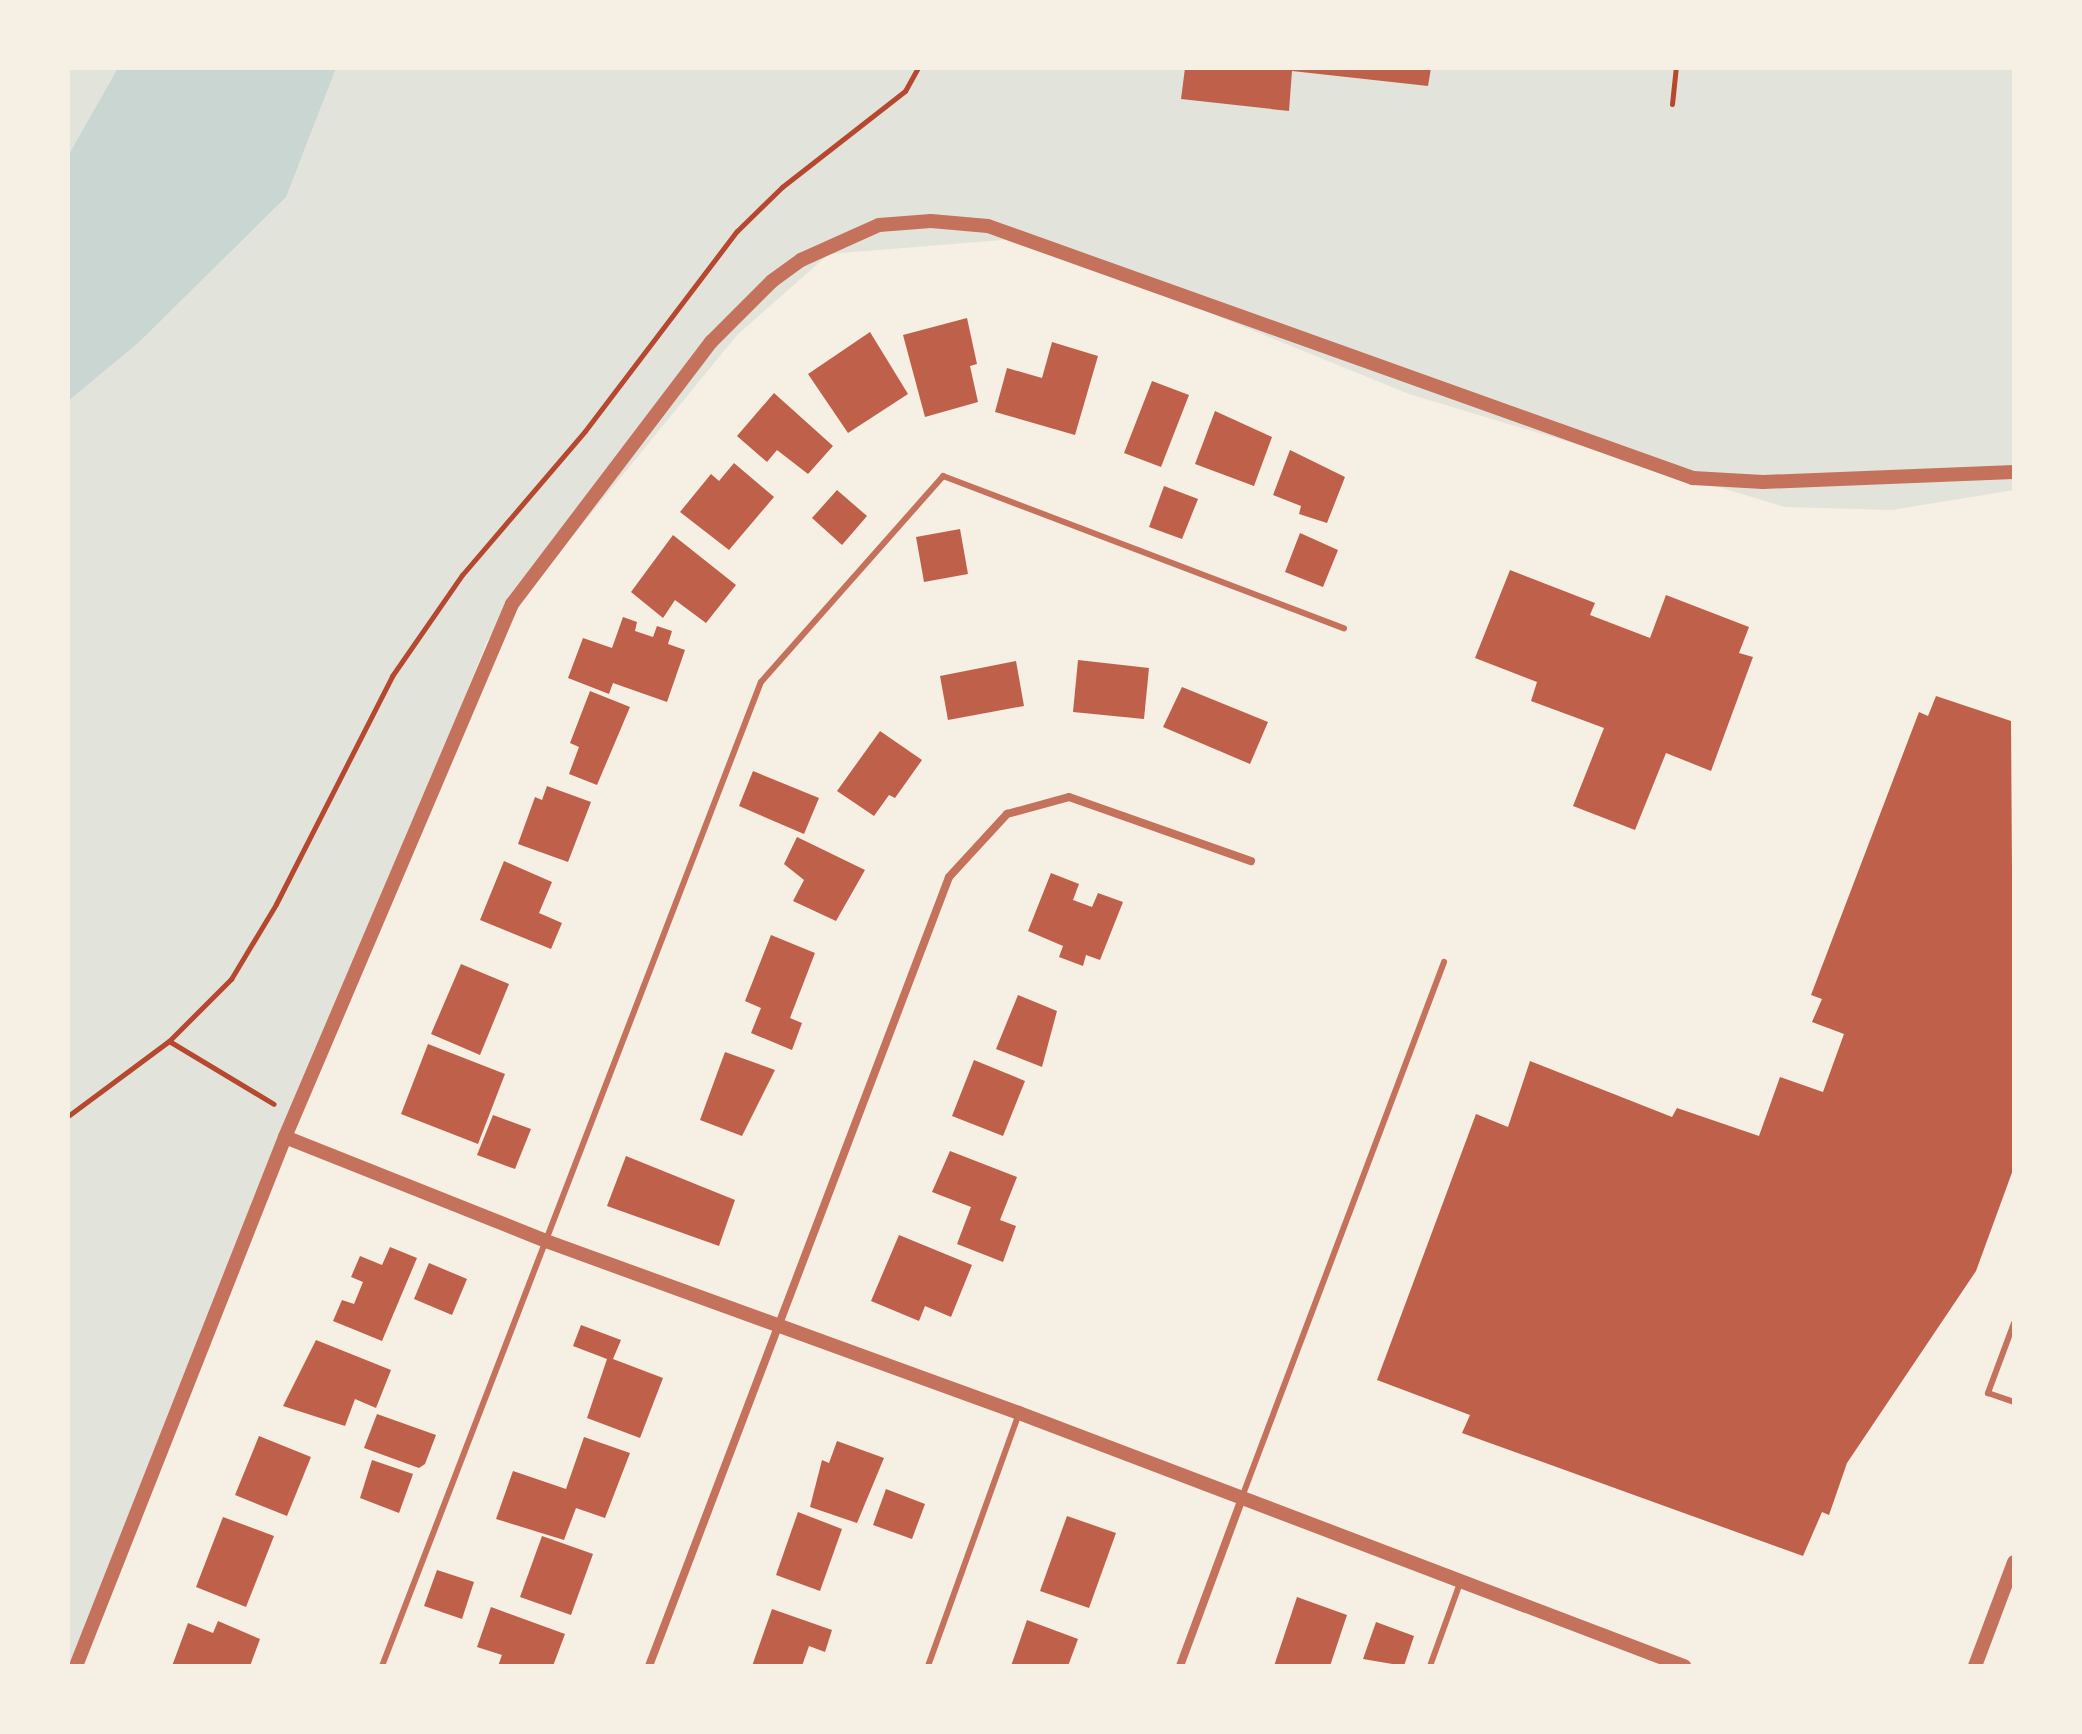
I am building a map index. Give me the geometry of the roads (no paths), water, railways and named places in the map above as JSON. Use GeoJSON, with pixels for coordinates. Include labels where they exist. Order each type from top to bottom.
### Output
{"type":"FeatureCollection","features":[{"type":"Feature","properties":{"kind":"street"},"geometry":{"type":"LineString","coordinates":[[76,1666],[285,1137],[491,650],[535,568],[711,342],[772,281],[832,243],[879,225],[931,221],[988,226],[1693,478],[1763,482],[2014,472]]}},
{"type":"Feature","properties":{"kind":"street"},"geometry":{"type":"LineString","coordinates":[[649,1666],[775,1325],[949,877],[1007,814],[1069,797],[1251,861]]}},
{"type":"Feature","properties":{"kind":"street"},"geometry":{"type":"LineString","coordinates":[[285,1137],[546,1241],[1019,1413],[1241,1501],[1684,1666]]}},
{"type":"Feature","properties":{"kind":"street"},"geometry":{"type":"LineString","coordinates":[[1180,1666],[1241,1501]]}},
{"type":"Feature","properties":{"kind":"street"},"geometry":{"type":"LineString","coordinates":[[1975,1666],[2014,1562]]}},
{"type":"Feature","properties":{"kind":"lane"},"geometry":{"type":"LineString","coordinates":[[382,1666],[761,682],[943,476],[1344,628]]}},
{"type":"Feature","properties":{"kind":"lane"},"geometry":{"type":"LineString","coordinates":[[1241,1501],[1444,962]]}},
{"type":"Feature","properties":{"kind":"lane"},"geometry":{"type":"LineString","coordinates":[[2014,1323],[1988,1393],[2014,1402]]}},
{"type":"Feature","properties":{"kind":"lane"},"geometry":{"type":"LineString","coordinates":[[928,1666],[1019,1413]]}},
{"type":"Feature","properties":{"kind":"lane"},"geometry":{"type":"LineString","coordinates":[[1430,1666],[1460,1583]]}}]}
